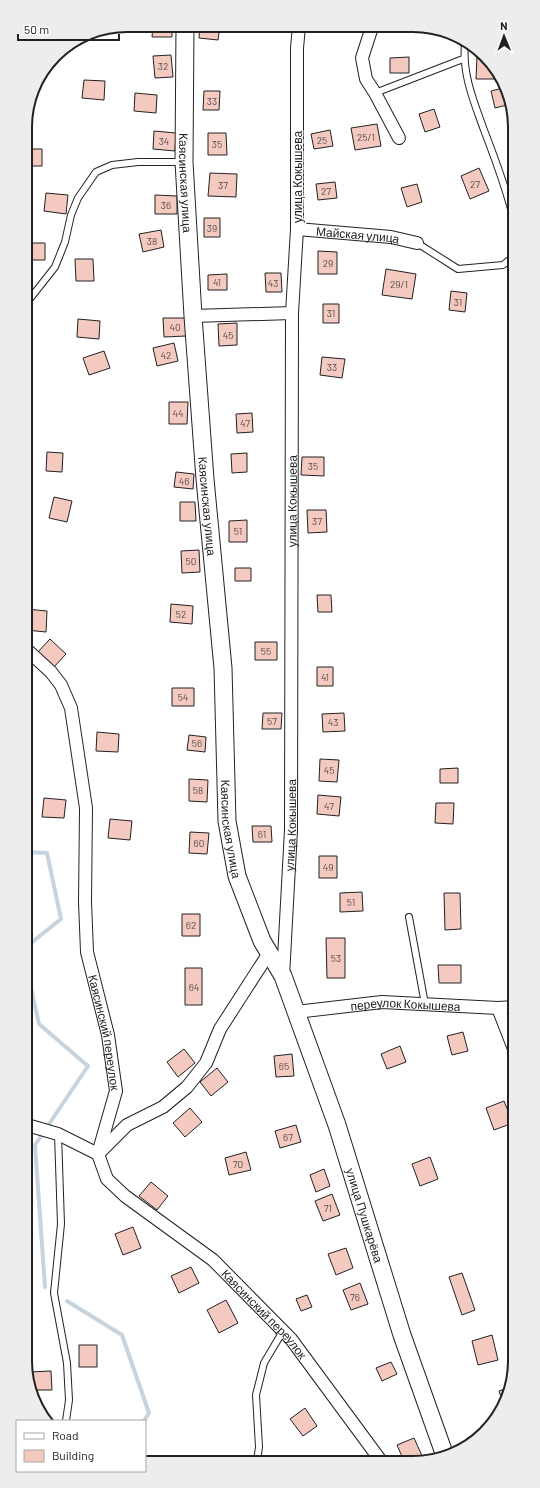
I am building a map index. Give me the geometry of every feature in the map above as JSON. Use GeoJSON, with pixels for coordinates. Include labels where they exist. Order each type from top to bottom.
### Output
{"type":"FeatureCollection","features":[{"type":"Feature","properties":{"kind":"street","name":"Каясинская улица"},"geometry":{"type":"LineString","coordinates":[[185,32],[184,162],[193,316],[205,478],[223,668],[227,820],[237,876],[262,941],[283,976]]}},
{"type":"Feature","properties":{"kind":"street","name":"улица Кокышева"},"geometry":{"type":"LineString","coordinates":[[283,976],[291,830],[292,313],[298,229],[297,48],[298,32]]}},
{"type":"Feature","properties":{"kind":"street"},"geometry":{"type":"LineString","coordinates":[[370,32],[362,58],[366,79],[399,138]]}},
{"type":"Feature","properties":{"kind":"street","name":"Майская улица"},"geometry":{"type":"LineString","coordinates":[[298,229],[391,237],[417,243]]}},
{"type":"Feature","properties":{"kind":"street"},"geometry":{"type":"LineString","coordinates":[[193,316],[292,313]]}},
{"type":"Feature","properties":{"kind":"street","name":"Каясинский переулок"},"geometry":{"type":"LineString","coordinates":[[32,655],[51,672],[61,685],[71,708],[86,808],[85,902],[88,952],[108,1034],[116,1091],[98,1154],[108,1178],[125,1196],[213,1260],[291,1339],[376,1456]]}},
{"type":"Feature","properties":{"kind":"street"},"geometry":{"type":"LineString","coordinates":[[32,1126],[56,1133],[98,1154],[127,1125],[163,1107],[187,1087],[206,1063],[220,1029],[269,953]]}},
{"type":"Feature","properties":{"kind":"street","name":"улица Пушкарёва"},"geometry":{"type":"LineString","coordinates":[[283,976],[337,1125],[402,1334],[443,1451]]}},
{"type":"Feature","properties":{"kind":"street","name":"переулок Кокышева"},"geometry":{"type":"LineString","coordinates":[[296,1012],[382,1002],[508,1007]]}},
{"type":"Feature","properties":{"kind":"street"},"geometry":{"type":"LineString","coordinates":[[498,1008],[508,1034]]}},
{"type":"Feature","properties":{"kind":"lane"},"geometry":{"type":"LineString","coordinates":[[465,47],[463,58],[470,91],[508,197]]}},
{"type":"Feature","properties":{"kind":"lane"},"geometry":{"type":"LineString","coordinates":[[375,93],[463,58]]}},
{"type":"Feature","properties":{"kind":"lane"},"geometry":{"type":"LineString","coordinates":[[32,297],[55,266],[65,242],[71,215],[78,198],[96,172],[112,165],[138,162],[184,162]]}},
{"type":"Feature","properties":{"kind":"lane"},"geometry":{"type":"LineString","coordinates":[[417,243],[458,269],[503,266],[508,262]]}},
{"type":"Feature","properties":{"kind":"lane"},"geometry":{"type":"LineString","coordinates":[[409,917],[425,1004]]}},
{"type":"Feature","properties":{"kind":"lane"},"geometry":{"type":"LineString","coordinates":[[56,1133],[61,1224],[54,1293],[67,1363],[69,1400],[66,1420]]}},
{"type":"Feature","properties":{"kind":"lane"},"geometry":{"type":"LineString","coordinates":[[258,1456],[259,1447],[256,1395],[264,1363],[283,1331]]}},
{"type":"Feature","properties":{"kind":"building"},"geometry":{"type":"Polygon","coordinates":[[[152,32],[172,32],[172,37],[152,37],[152,32]]]}},
{"type":"Feature","properties":{"kind":"building"},"geometry":{"type":"Polygon","coordinates":[[[199,32],[219,32],[218,40],[199,38],[199,32]]]}},
{"type":"Feature","properties":{"kind":"building"},"geometry":{"type":"Polygon","coordinates":[[[171,55],[173,77],[155,78],[153,56],[171,55]]]}},
{"type":"Feature","properties":{"kind":"building"},"geometry":{"type":"Polygon","coordinates":[[[409,57],[409,73],[390,73],[390,58],[409,57]]]}},
{"type":"Feature","properties":{"kind":"building"},"geometry":{"type":"Polygon","coordinates":[[[477,57],[488,69],[494,79],[476,79],[477,57]]]}},
{"type":"Feature","properties":{"kind":"building"},"geometry":{"type":"Polygon","coordinates":[[[84,80],[105,81],[104,100],[82,98],[84,80]]]}},
{"type":"Feature","properties":{"kind":"building"},"geometry":{"type":"Polygon","coordinates":[[[500,89],[505,105],[495,108],[491,91],[500,89]]]}},
{"type":"Feature","properties":{"kind":"building"},"geometry":{"type":"Polygon","coordinates":[[[204,91],[220,91],[219,110],[203,110],[204,91]]]}},
{"type":"Feature","properties":{"kind":"building"},"geometry":{"type":"Polygon","coordinates":[[[135,93],[157,95],[156,113],[134,111],[135,93]]]}},
{"type":"Feature","properties":{"kind":"building"},"geometry":{"type":"Polygon","coordinates":[[[434,109],[440,127],[425,132],[419,114],[434,109]]]}},
{"type":"Feature","properties":{"kind":"building"},"geometry":{"type":"Polygon","coordinates":[[[377,124],[381,146],[355,150],[351,128],[377,124]]]}},
{"type":"Feature","properties":{"kind":"building"},"geometry":{"type":"Polygon","coordinates":[[[330,130],[333,146],[314,149],[311,134],[330,130]]]}},
{"type":"Feature","properties":{"kind":"building"},"geometry":{"type":"Polygon","coordinates":[[[154,131],[176,133],[175,151],[153,149],[154,131]]]}},
{"type":"Feature","properties":{"kind":"building"},"geometry":{"type":"Polygon","coordinates":[[[208,133],[226,133],[227,155],[208,155],[208,133]]]}},
{"type":"Feature","properties":{"kind":"building"},"geometry":{"type":"Polygon","coordinates":[[[32,149],[42,149],[42,166],[32,166],[32,149]]]}},
{"type":"Feature","properties":{"kind":"building"},"geometry":{"type":"Polygon","coordinates":[[[479,168],[489,191],[470,199],[461,176],[479,168]]]}},
{"type":"Feature","properties":{"kind":"building"},"geometry":{"type":"Polygon","coordinates":[[[210,173],[237,174],[236,197],[208,196],[210,173]]]}},
{"type":"Feature","properties":{"kind":"building"},"geometry":{"type":"Polygon","coordinates":[[[335,182],[337,198],[318,200],[316,184],[335,182]]]}},
{"type":"Feature","properties":{"kind":"building"},"geometry":{"type":"Polygon","coordinates":[[[417,184],[422,202],[407,207],[401,188],[417,184]]]}},
{"type":"Feature","properties":{"kind":"building"},"geometry":{"type":"Polygon","coordinates":[[[46,193],[68,195],[66,214],[44,211],[46,193]]]}},
{"type":"Feature","properties":{"kind":"building"},"geometry":{"type":"Polygon","coordinates":[[[155,195],[177,196],[177,214],[155,214],[155,195]]]}},
{"type":"Feature","properties":{"kind":"building"},"geometry":{"type":"Polygon","coordinates":[[[204,218],[220,218],[220,237],[204,237],[204,218]]]}},
{"type":"Feature","properties":{"kind":"building"},"geometry":{"type":"Polygon","coordinates":[[[161,230],[164,247],[143,252],[139,234],[161,230]]]}},
{"type":"Feature","properties":{"kind":"building"},"geometry":{"type":"Polygon","coordinates":[[[32,243],[45,243],[45,260],[32,260],[32,243]]]}},
{"type":"Feature","properties":{"kind":"building"},"geometry":{"type":"Polygon","coordinates":[[[318,251],[337,252],[337,274],[318,274],[318,251]]]}},
{"type":"Feature","properties":{"kind":"building"},"geometry":{"type":"Polygon","coordinates":[[[75,259],[93,259],[94,281],[76,281],[75,259]]]}},
{"type":"Feature","properties":{"kind":"building"},"geometry":{"type":"Polygon","coordinates":[[[386,269],[416,274],[412,299],[382,295],[386,269]]]}},
{"type":"Feature","properties":{"kind":"building"},"geometry":{"type":"Polygon","coordinates":[[[265,273],[281,273],[282,292],[266,292],[265,273]]]}},
{"type":"Feature","properties":{"kind":"building"},"geometry":{"type":"Polygon","coordinates":[[[227,274],[227,290],[208,290],[208,275],[227,274]]]}},
{"type":"Feature","properties":{"kind":"building"},"geometry":{"type":"Polygon","coordinates":[[[451,291],[467,293],[465,312],[449,310],[451,291]]]}},
{"type":"Feature","properties":{"kind":"building"},"geometry":{"type":"Polygon","coordinates":[[[323,304],[339,304],[339,323],[323,323],[323,304]]]}},
{"type":"Feature","properties":{"kind":"building"},"geometry":{"type":"Polygon","coordinates":[[[163,318],[185,318],[186,336],[164,337],[163,318]]]}},
{"type":"Feature","properties":{"kind":"building"},"geometry":{"type":"Polygon","coordinates":[[[78,319],[100,321],[99,339],[77,337],[78,319]]]}},
{"type":"Feature","properties":{"kind":"building"},"geometry":{"type":"Polygon","coordinates":[[[237,323],[237,345],[219,346],[218,324],[237,323]]]}},
{"type":"Feature","properties":{"kind":"building"},"geometry":{"type":"Polygon","coordinates":[[[174,343],[178,361],[157,366],[153,348],[174,343]]]}},
{"type":"Feature","properties":{"kind":"building"},"geometry":{"type":"Polygon","coordinates":[[[104,351],[110,368],[89,375],[83,358],[104,351]]]}},
{"type":"Feature","properties":{"kind":"building"},"geometry":{"type":"Polygon","coordinates":[[[322,357],[345,359],[342,378],[320,375],[322,357]]]}},
{"type":"Feature","properties":{"kind":"building"},"geometry":{"type":"Polygon","coordinates":[[[169,402],[188,402],[187,424],[169,424],[169,402]]]}},
{"type":"Feature","properties":{"kind":"building"},"geometry":{"type":"Polygon","coordinates":[[[252,413],[253,432],[237,433],[236,414],[252,413]]]}},
{"type":"Feature","properties":{"kind":"building"},"geometry":{"type":"Polygon","coordinates":[[[47,452],[63,453],[62,472],[46,471],[47,452]]]}},
{"type":"Feature","properties":{"kind":"building"},"geometry":{"type":"Polygon","coordinates":[[[247,453],[247,472],[232,473],[231,454],[247,453]]]}},
{"type":"Feature","properties":{"kind":"building"},"geometry":{"type":"Polygon","coordinates":[[[302,457],[324,457],[324,476],[301,475],[302,457]]]}},
{"type":"Feature","properties":{"kind":"building"},"geometry":{"type":"Polygon","coordinates":[[[176,472],[194,474],[193,489],[174,487],[176,472]]]}},
{"type":"Feature","properties":{"kind":"building"},"geometry":{"type":"Polygon","coordinates":[[[54,497],[72,501],[67,522],[49,518],[54,497]]]}},
{"type":"Feature","properties":{"kind":"building"},"geometry":{"type":"Polygon","coordinates":[[[180,502],[195,502],[196,521],[180,521],[180,502]]]}},
{"type":"Feature","properties":{"kind":"building"},"geometry":{"type":"Polygon","coordinates":[[[307,510],[326,510],[327,532],[308,533],[307,510]]]}},
{"type":"Feature","properties":{"kind":"building"},"geometry":{"type":"Polygon","coordinates":[[[247,520],[247,542],[229,542],[229,521],[247,520]]]}},
{"type":"Feature","properties":{"kind":"building"},"geometry":{"type":"Polygon","coordinates":[[[199,550],[200,572],[182,573],[181,551],[199,550]]]}},
{"type":"Feature","properties":{"kind":"building"},"geometry":{"type":"Polygon","coordinates":[[[235,568],[251,568],[251,581],[235,581],[235,568]]]}},
{"type":"Feature","properties":{"kind":"building"},"geometry":{"type":"Polygon","coordinates":[[[317,595],[331,595],[332,612],[318,612],[317,595]]]}},
{"type":"Feature","properties":{"kind":"building"},"geometry":{"type":"Polygon","coordinates":[[[171,604],[193,606],[192,624],[170,622],[171,604]]]}},
{"type":"Feature","properties":{"kind":"building"},"geometry":{"type":"Polygon","coordinates":[[[32,610],[47,611],[46,632],[32,631],[32,610]]]}},
{"type":"Feature","properties":{"kind":"building"},"geometry":{"type":"Polygon","coordinates":[[[50,639],[66,654],[53,668],[37,653],[50,639]]]}},
{"type":"Feature","properties":{"kind":"building"},"geometry":{"type":"Polygon","coordinates":[[[255,642],[277,642],[277,660],[255,660],[255,642]]]}},
{"type":"Feature","properties":{"kind":"building"},"geometry":{"type":"Polygon","coordinates":[[[317,667],[333,667],[333,686],[317,686],[317,667]]]}},
{"type":"Feature","properties":{"kind":"building"},"geometry":{"type":"Polygon","coordinates":[[[172,688],[194,688],[194,706],[172,706],[172,688]]]}},
{"type":"Feature","properties":{"kind":"building"},"geometry":{"type":"Polygon","coordinates":[[[263,713],[282,713],[281,729],[262,729],[263,713]]]}},
{"type":"Feature","properties":{"kind":"building"},"geometry":{"type":"Polygon","coordinates":[[[344,713],[345,731],[323,732],[322,714],[344,713]]]}},
{"type":"Feature","properties":{"kind":"building"},"geometry":{"type":"Polygon","coordinates":[[[97,732],[119,734],[118,752],[96,751],[97,732]]]}},
{"type":"Feature","properties":{"kind":"building"},"geometry":{"type":"Polygon","coordinates":[[[189,735],[206,737],[205,752],[187,750],[189,735]]]}},
{"type":"Feature","properties":{"kind":"building"},"geometry":{"type":"Polygon","coordinates":[[[320,759],[339,760],[337,782],[319,781],[320,759]]]}},
{"type":"Feature","properties":{"kind":"building"},"geometry":{"type":"Polygon","coordinates":[[[458,768],[458,783],[440,783],[440,769],[458,768]]]}},
{"type":"Feature","properties":{"kind":"building"},"geometry":{"type":"Polygon","coordinates":[[[189,779],[208,780],[207,802],[189,801],[189,779]]]}},
{"type":"Feature","properties":{"kind":"building"},"geometry":{"type":"Polygon","coordinates":[[[318,795],[341,797],[339,816],[317,814],[318,795]]]}},
{"type":"Feature","properties":{"kind":"building"},"geometry":{"type":"Polygon","coordinates":[[[44,798],[66,800],[64,818],[42,817],[44,798]]]}},
{"type":"Feature","properties":{"kind":"building"},"geometry":{"type":"Polygon","coordinates":[[[436,803],[454,803],[453,824],[435,823],[436,803]]]}},
{"type":"Feature","properties":{"kind":"building"},"geometry":{"type":"Polygon","coordinates":[[[110,819],[132,821],[130,840],[108,838],[110,819]]]}},
{"type":"Feature","properties":{"kind":"building"},"geometry":{"type":"Polygon","coordinates":[[[252,826],[271,826],[272,842],[253,842],[252,826]]]}},
{"type":"Feature","properties":{"kind":"building"},"geometry":{"type":"Polygon","coordinates":[[[190,832],[209,833],[207,854],[189,853],[190,832]]]}},
{"type":"Feature","properties":{"kind":"building"},"geometry":{"type":"Polygon","coordinates":[[[319,856],[337,856],[337,878],[319,878],[319,856]]]}},
{"type":"Feature","properties":{"kind":"building"},"geometry":{"type":"Polygon","coordinates":[[[362,892],[363,911],[340,912],[340,893],[362,892]]]}},
{"type":"Feature","properties":{"kind":"building"},"geometry":{"type":"Polygon","coordinates":[[[444,893],[460,893],[461,929],[445,930],[444,893]]]}},
{"type":"Feature","properties":{"kind":"building"},"geometry":{"type":"Polygon","coordinates":[[[182,914],[200,914],[200,936],[182,936],[182,914]]]}},
{"type":"Feature","properties":{"kind":"building"},"geometry":{"type":"Polygon","coordinates":[[[326,938],[345,938],[345,978],[327,978],[326,938]]]}},
{"type":"Feature","properties":{"kind":"building"},"geometry":{"type":"Polygon","coordinates":[[[438,965],[461,965],[461,983],[439,983],[438,965]]]}},
{"type":"Feature","properties":{"kind":"building"},"geometry":{"type":"Polygon","coordinates":[[[185,968],[202,968],[202,1005],[185,1005],[185,968]]]}},
{"type":"Feature","properties":{"kind":"building"},"geometry":{"type":"Polygon","coordinates":[[[463,1032],[468,1051],[452,1055],[447,1036],[463,1032]]]}},
{"type":"Feature","properties":{"kind":"building"},"geometry":{"type":"Polygon","coordinates":[[[400,1046],[406,1062],[387,1069],[381,1054],[400,1046]]]}},
{"type":"Feature","properties":{"kind":"building"},"geometry":{"type":"Polygon","coordinates":[[[184,1049],[195,1063],[178,1077],[167,1062],[184,1049]]]}},
{"type":"Feature","properties":{"kind":"building"},"geometry":{"type":"Polygon","coordinates":[[[292,1054],[294,1076],[276,1077],[274,1056],[292,1054]]]}},
{"type":"Feature","properties":{"kind":"building"},"geometry":{"type":"Polygon","coordinates":[[[217,1068],[228,1082],[211,1096],[200,1082],[217,1068]]]}},
{"type":"Feature","properties":{"kind":"building"},"geometry":{"type":"Polygon","coordinates":[[[504,1101],[508,1111],[508,1125],[494,1130],[486,1108],[504,1101]]]}},
{"type":"Feature","properties":{"kind":"building"},"geometry":{"type":"Polygon","coordinates":[[[190,1108],[202,1122],[185,1137],[173,1123],[190,1108]]]}},
{"type":"Feature","properties":{"kind":"building"},"geometry":{"type":"Polygon","coordinates":[[[296,1125],[301,1142],[280,1148],[275,1131],[296,1125]]]}},
{"type":"Feature","properties":{"kind":"building"},"geometry":{"type":"Polygon","coordinates":[[[246,1152],[251,1170],[229,1175],[225,1158],[246,1152]]]}},
{"type":"Feature","properties":{"kind":"building"},"geometry":{"type":"Polygon","coordinates":[[[430,1157],[438,1179],[420,1186],[412,1164],[430,1157]]]}},
{"type":"Feature","properties":{"kind":"building"},"geometry":{"type":"Polygon","coordinates":[[[324,1169],[330,1186],[316,1192],[310,1175],[324,1169]]]}},
{"type":"Feature","properties":{"kind":"building"},"geometry":{"type":"Polygon","coordinates":[[[151,1182],[168,1196],[157,1210],[139,1196],[151,1182]]]}},
{"type":"Feature","properties":{"kind":"building"},"geometry":{"type":"Polygon","coordinates":[[[332,1194],[340,1215],[323,1221],[315,1201],[332,1194]]]}},
{"type":"Feature","properties":{"kind":"building"},"geometry":{"type":"Polygon","coordinates":[[[133,1227],[141,1248],[123,1255],[115,1234],[133,1227]]]}},
{"type":"Feature","properties":{"kind":"building"},"geometry":{"type":"Polygon","coordinates":[[[346,1248],[353,1268],[336,1275],[328,1254],[346,1248]]]}},
{"type":"Feature","properties":{"kind":"building"},"geometry":{"type":"Polygon","coordinates":[[[191,1267],[199,1283],[179,1293],[171,1276],[191,1267]]]}},
{"type":"Feature","properties":{"kind":"building"},"geometry":{"type":"Polygon","coordinates":[[[462,1273],[475,1310],[462,1315],[449,1277],[462,1273]]]}},
{"type":"Feature","properties":{"kind":"building"},"geometry":{"type":"Polygon","coordinates":[[[360,1283],[368,1304],[351,1310],[343,1290],[360,1283]]]}},
{"type":"Feature","properties":{"kind":"building"},"geometry":{"type":"Polygon","coordinates":[[[307,1295],[312,1307],[301,1311],[296,1299],[307,1295]]]}},
{"type":"Feature","properties":{"kind":"building"},"geometry":{"type":"Polygon","coordinates":[[[226,1300],[238,1323],[219,1333],[207,1310],[226,1300]]]}},
{"type":"Feature","properties":{"kind":"building"},"geometry":{"type":"Polygon","coordinates":[[[492,1335],[498,1360],[478,1365],[472,1341],[492,1335]]]}},
{"type":"Feature","properties":{"kind":"building"},"geometry":{"type":"Polygon","coordinates":[[[79,1345],[97,1345],[97,1367],[79,1367],[79,1345]]]}},
{"type":"Feature","properties":{"kind":"building"},"geometry":{"type":"Polygon","coordinates":[[[391,1362],[397,1374],[382,1381],[376,1368],[391,1362]]]}},
{"type":"Feature","properties":{"kind":"building"},"geometry":{"type":"Polygon","coordinates":[[[51,1371],[52,1390],[37,1390],[33,1372],[51,1371]]]}},
{"type":"Feature","properties":{"kind":"building"},"geometry":{"type":"Polygon","coordinates":[[[503,1389],[501,1397],[499,1391],[503,1389]]]}},
{"type":"Feature","properties":{"kind":"building"},"geometry":{"type":"Polygon","coordinates":[[[305,1408],[317,1426],[303,1436],[290,1419],[305,1408]]]}},
{"type":"Feature","properties":{"kind":"building"},"geometry":{"type":"Polygon","coordinates":[[[414,1438],[422,1455],[402,1456],[397,1445],[414,1438]]]}},
{"type":"Feature","properties":{"kind":"waterway"},"geometry":{"type":"LineString","coordinates":[[32,852],[47,853],[61,919],[32,942]]}},
{"type":"Feature","properties":{"kind":"waterway"},"geometry":{"type":"LineString","coordinates":[[32,993],[39,1024],[88,1066],[35,1145],[45,1287]]}},
{"type":"Feature","properties":{"kind":"waterway"},"geometry":{"type":"LineString","coordinates":[[67,1301],[122,1335],[149,1413],[145,1420]]}}]}
